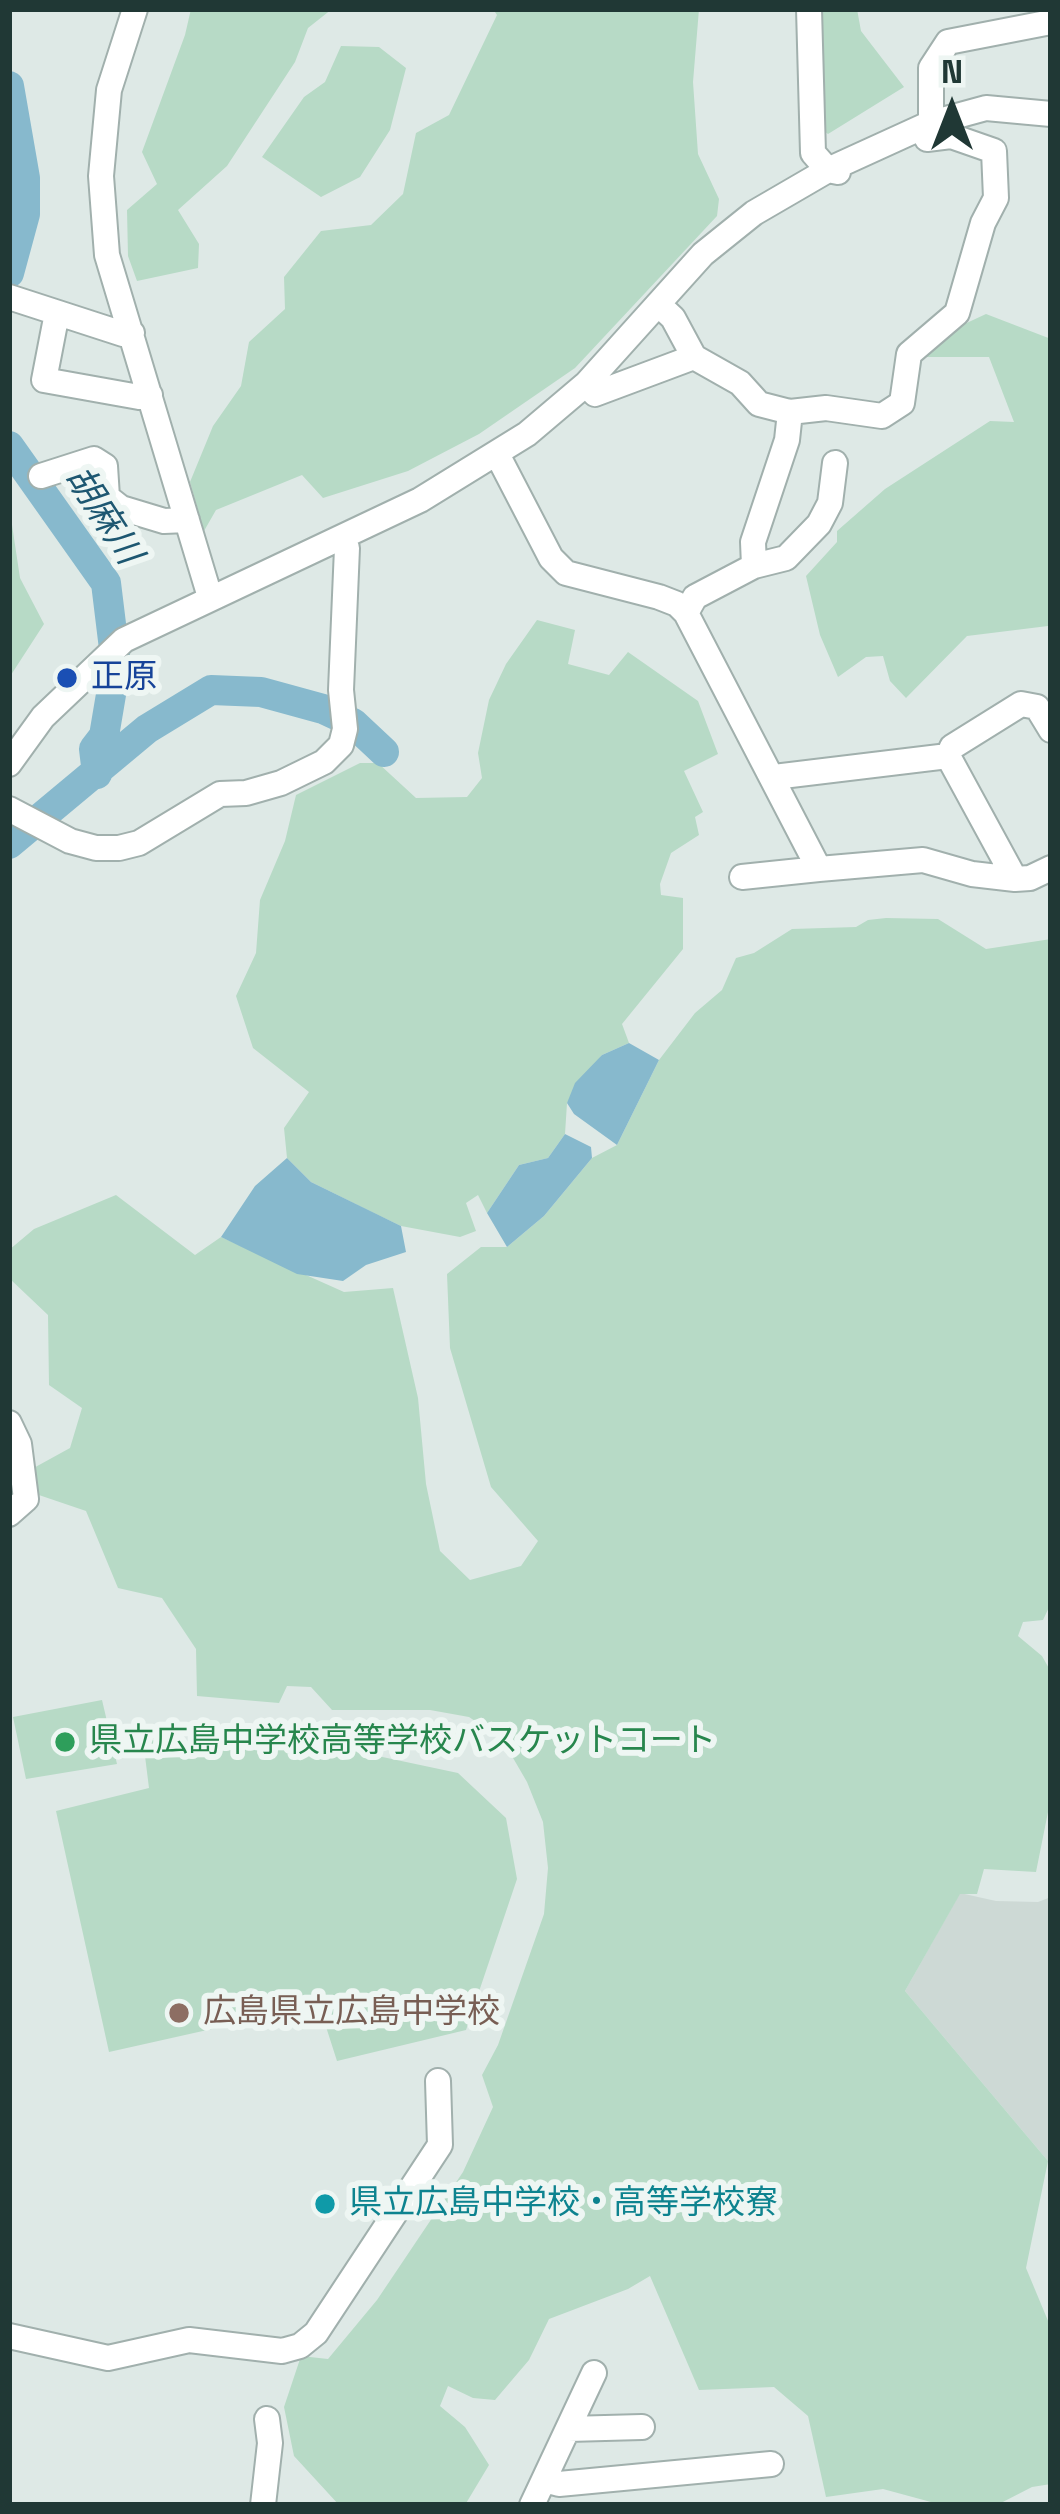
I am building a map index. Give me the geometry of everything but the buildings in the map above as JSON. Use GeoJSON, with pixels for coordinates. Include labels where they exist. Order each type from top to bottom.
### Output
{"type":"FeatureCollection","features":[{"type":"Feature","properties":{"kind":"street"},"geometry":{"type":"LineString","coordinates":[[134,9],[110,90],[100,176],[107,255],[210,597]]}},
{"type":"Feature","properties":{"kind":"street"},"geometry":{"type":"LineString","coordinates":[[809,9],[810,131],[813,153],[828,170]]}},
{"type":"Feature","properties":{"kind":"street"},"geometry":{"type":"LineString","coordinates":[[929,131],[931,68],[948,43],[1051,22]]}},
{"type":"Feature","properties":{"kind":"street"},"geometry":{"type":"LineString","coordinates":[[9,764],[44,717],[124,640],[421,500],[527,434],[586,384],[704,254],[754,213],[828,170],[986,108],[1051,114]]}},
{"type":"Feature","properties":{"kind":"street"},"geometry":{"type":"LineString","coordinates":[[658,304],[673,318],[694,357],[740,382],[759,404],[790,412],[826,408],[882,416],[902,403],[909,354],[956,313],[983,224],[996,198],[994,151],[929,131]]}},
{"type":"Feature","properties":{"kind":"street"},"geometry":{"type":"LineString","coordinates":[[9,297],[132,333]]}},
{"type":"Feature","properties":{"kind":"street"},"geometry":{"type":"LineString","coordinates":[[57,313],[44,380],[150,395]]}},
{"type":"Feature","properties":{"kind":"street"},"geometry":{"type":"LineString","coordinates":[[586,384],[595,394],[694,357]]}},
{"type":"Feature","properties":{"kind":"street"},"geometry":{"type":"LineString","coordinates":[[754,566],[752,542],[787,440],[790,412]]}},
{"type":"Feature","properties":{"kind":"street"},"geometry":{"type":"LineString","coordinates":[[497,454],[551,558],[566,573],[659,597],[686,613],[819,869]]}},
{"type":"Feature","properties":{"kind":"street"},"geometry":{"type":"LineString","coordinates":[[41,476],[94,459],[105,466],[107,497],[122,508],[164,521],[187,520]]}},
{"type":"Feature","properties":{"kind":"street"},"geometry":{"type":"LineString","coordinates":[[686,613],[695,598],[754,566],[786,558],[819,524],[830,502],[835,463]]}},
{"type":"Feature","properties":{"kind":"street"},"geometry":{"type":"LineString","coordinates":[[9,808],[70,841],[119,848],[139,843],[220,794],[246,793],[281,783],[325,762],[341,745],[345,729],[340,690],[347,548],[341,539]]}},
{"type":"Feature","properties":{"kind":"street"},"geometry":{"type":"LineString","coordinates":[[948,756],[952,747],[1021,704],[1037,707],[1051,730]]}},
{"type":"Feature","properties":{"kind":"street"},"geometry":{"type":"LineString","coordinates":[[774,777],[948,756]]}},
{"type":"Feature","properties":{"kind":"street"},"geometry":{"type":"LineString","coordinates":[[948,756],[1015,879]]}},
{"type":"Feature","properties":{"kind":"street"},"geometry":{"type":"LineString","coordinates":[[742,877],[923,860],[972,874],[1015,879],[1051,868]]}},
{"type":"Feature","properties":{"kind":"street"},"geometry":{"type":"LineString","coordinates":[[9,1423],[20,1444],[26,1499],[9,1514]]}},
{"type":"Feature","properties":{"kind":"street"},"geometry":{"type":"LineString","coordinates":[[9,2336],[108,2358],[189,2340],[282,2351],[300,2346],[316,2333],[440,2145],[438,2081]]}},
{"type":"Feature","properties":{"kind":"street"},"geometry":{"type":"LineString","coordinates":[[532,2505],[594,2373]]}},
{"type":"Feature","properties":{"kind":"street"},"geometry":{"type":"LineString","coordinates":[[263,2505],[270,2444],[267,2420]]}},
{"type":"Feature","properties":{"kind":"street"},"geometry":{"type":"LineString","coordinates":[[568,2429],[642,2427]]}},
{"type":"Feature","properties":{"kind":"street"},"geometry":{"type":"LineString","coordinates":[[544,2480],[559,2484],[771,2464]]}},
{"type":"Feature","properties":{"kind":"shaded area"},"geometry":{"type":"Polygon","coordinates":[[[960,1893],[996,1901],[1038,1902],[1051,1897],[1048,2161],[905,1991],[960,1893]]]}},
{"type":"Feature","properties":{"kind":"green space"},"geometry":{"type":"Polygon","coordinates":[[[191,9],[332,9],[308,28],[295,62],[227,166],[178,210],[199,244],[198,268],[137,281],[128,256],[127,210],[157,184],[142,152],[191,9]]]}},
{"type":"Feature","properties":{"kind":"green space"},"geometry":{"type":"Polygon","coordinates":[[[493,9],[699,9],[693,82],[698,154],[719,199],[717,216],[575,368],[479,434],[408,471],[323,498],[302,475],[216,510],[204,531],[190,482],[213,426],[241,386],[249,342],[285,309],[284,277],[321,231],[371,225],[403,194],[416,133],[449,115],[497,15],[493,9]]]}},
{"type":"Feature","properties":{"kind":"green space"},"geometry":{"type":"Polygon","coordinates":[[[821,9],[857,9],[861,31],[904,87],[828,134],[817,126],[821,9]]]}},
{"type":"Feature","properties":{"kind":"green space"},"geometry":{"type":"Polygon","coordinates":[[[341,46],[379,47],[406,68],[390,130],[360,177],[321,197],[262,157],[304,97],[325,82],[341,46]]]}},
{"type":"Feature","properties":{"kind":"green space"},"geometry":{"type":"Polygon","coordinates":[[[986,314],[1051,339],[1048,626],[967,636],[906,698],[890,681],[883,656],[866,657],[838,677],[820,635],[806,576],[837,542],[837,531],[885,489],[990,421],[1014,422],[989,357],[925,357],[958,327],[986,314]]]}},
{"type":"Feature","properties":{"kind":"green space"},"geometry":{"type":"Polygon","coordinates":[[[9,505],[20,578],[44,624],[9,678],[9,505]]]}},
{"type":"Feature","properties":{"kind":"green space"},"geometry":{"type":"Polygon","coordinates":[[[537,620],[575,630],[568,664],[609,675],[628,652],[698,701],[718,754],[684,771],[703,812],[695,817],[699,835],[671,853],[660,884],[661,895],[683,898],[683,949],[622,1024],[629,1043],[602,1055],[567,1103],[565,1134],[548,1158],[519,1165],[487,1213],[478,1195],[466,1203],[476,1231],[460,1237],[401,1226],[311,1182],[287,1158],[284,1128],[309,1092],[253,1048],[236,996],[256,953],[260,900],[285,841],[296,795],[360,763],[378,763],[416,798],[467,797],[482,778],[478,753],[489,700],[506,664],[537,620]]]}},
{"type":"Feature","properties":{"kind":"green space"},"geometry":{"type":"Polygon","coordinates":[[[886,918],[938,919],[986,949],[1051,939],[1051,1603],[1043,1620],[1023,1622],[1018,1636],[1042,1656],[1051,1672],[1051,1797],[1036,1872],[984,1869],[977,1894],[960,1894],[905,1991],[1048,2161],[1026,2268],[1051,2328],[1051,2484],[1032,2487],[997,2505],[942,2505],[883,2489],[826,2497],[808,2416],[774,2387],[699,2390],[650,2276],[549,2319],[529,2360],[495,2400],[473,2398],[448,2386],[440,2406],[465,2427],[489,2465],[465,2505],[339,2505],[294,2456],[284,2407],[301,2356],[328,2359],[377,2300],[463,2172],[493,2107],[482,2075],[498,2045],[544,1914],[548,1868],[543,1822],[502,1739],[469,1717],[430,1710],[332,1710],[311,1687],[287,1686],[279,1703],[197,1696],[196,1649],[162,1598],[118,1588],[86,1511],[33,1493],[30,1470],[70,1448],[82,1408],[49,1385],[48,1315],[9,1278],[9,1250],[34,1229],[116,1195],[195,1255],[221,1237],[344,1292],[393,1288],[418,1398],[426,1484],[440,1551],[470,1580],[521,1566],[538,1541],[491,1487],[450,1348],[447,1274],[481,1247],[507,1247],[544,1216],[592,1158],[617,1145],[659,1060],[695,1013],[722,990],[736,958],[754,953],[792,929],[856,927],[886,918]]]}},
{"type":"Feature","properties":{"kind":"green space","name":"県立広島中学校高等学校バスケットコート"},"geometry":{"type":"Polygon","coordinates":[[[102,1700],[117,1764],[26,1779],[13,1717],[102,1700]]]}},
{"type":"Feature","properties":{"kind":"green space"},"geometry":{"type":"Polygon","coordinates":[[[143,1740],[321,1744],[458,1773],[506,1818],[517,1879],[466,2030],[337,2061],[319,2005],[109,2052],[56,1811],[149,1788],[143,1740]]]}},
{"type":"Feature","properties":{"kind":"water"},"geometry":{"type":"Polygon","coordinates":[[[629,1043],[659,1060],[617,1145],[574,1114],[567,1103],[575,1083],[602,1055],[629,1043]]]}},
{"type":"Feature","properties":{"kind":"water"},"geometry":{"type":"Polygon","coordinates":[[[565,1134],[591,1147],[592,1158],[544,1216],[507,1247],[487,1213],[519,1165],[548,1158],[565,1134]]]}},
{"type":"Feature","properties":{"kind":"water"},"geometry":{"type":"Polygon","coordinates":[[[287,1158],[311,1182],[401,1226],[406,1252],[366,1265],[343,1281],[297,1274],[221,1237],[255,1186],[287,1158]]]}},
{"type":"Feature","properties":{"kind":"waterway","name":"胡麻川"},"geometry":{"type":"LineString","coordinates":[[9,86],[25,178],[25,214],[9,273]]}},
{"type":"Feature","properties":{"kind":"waterway","name":"胡麻川"},"geometry":{"type":"LineString","coordinates":[[9,446],[106,583],[116,665],[104,736],[94,749],[97,774]]}},
{"type":"Feature","properties":{"kind":"waterway"},"geometry":{"type":"LineString","coordinates":[[9,844],[147,729],[211,690],[261,692],[323,709],[353,723],[384,752]]}},
{"type":"Feature","properties":{"kind":"place","name":"正原"},"geometry":{"type":"Point","coordinates":[67,678]}},
{"type":"Feature","properties":{"kind":"place","name":"県立広島中学校高等学校バスケットコート"},"geometry":{"type":"Point","coordinates":[65,1742]}},
{"type":"Feature","properties":{"kind":"place","name":"広島県立広島中学校"},"geometry":{"type":"Point","coordinates":[179,2013]}},
{"type":"Feature","properties":{"kind":"place","name":"県立広島中学校・高等学校寮"},"geometry":{"type":"Point","coordinates":[325,2204]}}]}
